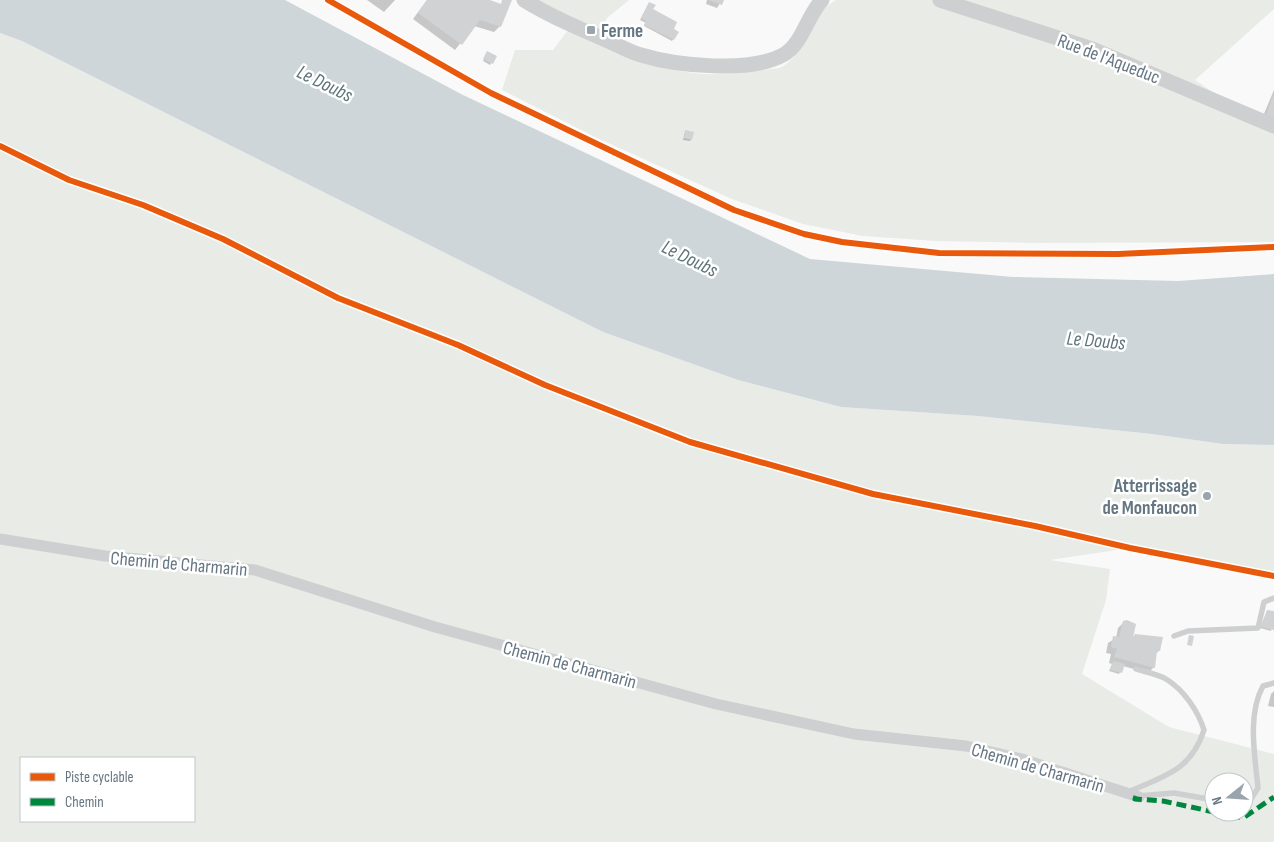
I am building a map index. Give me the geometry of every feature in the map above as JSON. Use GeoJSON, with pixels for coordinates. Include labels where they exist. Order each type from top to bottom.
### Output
{"type":"FeatureCollection","features":[{"type":"Feature","properties":{"kind":"street"},"geometry":{"type":"LineString","coordinates":[[524,0],[572,25],[641,55],[725,67],[763,64],[784,55],[795,45],[812,11],[822,0]]}},
{"type":"Feature","properties":{"kind":"street","name":"Rue de l'Aqueduc"},"geometry":{"type":"LineString","coordinates":[[940,0],[1092,49],[1274,126]]}},
{"type":"Feature","properties":{"kind":"street","name":"Chemin de Charmarin"},"geometry":{"type":"LineString","coordinates":[[0,539],[104,556],[255,570],[445,629],[716,704],[854,734],[966,746],[1022,759],[1134,795]]}},
{"type":"Feature","properties":{"kind":"lane"},"geometry":{"type":"LineString","coordinates":[[1174,636],[1188,631],[1258,628],[1264,602],[1274,598]]}},
{"type":"Feature","properties":{"kind":"lane"},"geometry":{"type":"LineString","coordinates":[[1134,795],[1190,760],[1204,730],[1200,717],[1186,698],[1166,679],[1136,669]]}},
{"type":"Feature","properties":{"kind":"lane"},"geometry":{"type":"LineString","coordinates":[[1254,794],[1258,788],[1254,730],[1259,694],[1263,686],[1274,683]]}},
{"type":"Feature","properties":{"kind":"lane"},"geometry":{"type":"LineString","coordinates":[[1134,795],[1174,793],[1204,798]]}},
{"type":"Feature","properties":{"kind":"shaded area"},"geometry":{"type":"Polygon","coordinates":[[[524,0],[629,0],[607,18],[596,40],[663,67],[686,72],[713,74],[741,73],[782,67],[799,50],[820,14],[836,0],[1274,0],[1274,9],[1195,80],[1274,133],[1274,242],[1038,243],[936,241],[863,236],[803,224],[732,199],[595,137],[502,90],[515,50],[553,50],[572,25],[524,0]]]}},
{"type":"Feature","properties":{"kind":"shaded area"},"geometry":{"type":"Polygon","coordinates":[[[0,33],[22,41],[603,332],[738,380],[841,407],[978,416],[1152,434],[1223,444],[1274,445],[1274,574],[1130,548],[1050,560],[1110,569],[1106,600],[1082,674],[1169,727],[1274,754],[1274,842],[0,842],[0,33]]]}},
{"type":"Feature","properties":{"kind":"water","name":"Le Doubs"},"geometry":{"type":"Polygon","coordinates":[[[0,0],[285,0],[461,94],[810,259],[1013,277],[1178,281],[1274,274],[1274,445],[1223,444],[1152,434],[978,416],[841,407],[738,380],[603,332],[22,41],[0,33],[0,0]]]}},
{"type":"Feature","properties":{"kind":"building"},"geometry":{"type":"Polygon","coordinates":[[[427,0],[490,0],[501,4],[502,0],[512,0],[501,27],[480,20],[462,45],[418,13],[427,0]]]}},
{"type":"Feature","properties":{"kind":"building"},"geometry":{"type":"Polygon","coordinates":[[[708,0],[724,0],[722,5],[708,0]]]}},
{"type":"Feature","properties":{"kind":"building"},"geometry":{"type":"Polygon","coordinates":[[[649,2],[656,5],[653,9],[677,22],[674,29],[679,32],[674,40],[644,25],[646,21],[641,18],[649,2]]]}},
{"type":"Feature","properties":{"kind":"building"},"geometry":{"type":"Polygon","coordinates":[[[487,51],[497,56],[493,64],[483,59],[487,51]]]}},
{"type":"Feature","properties":{"kind":"building"},"geometry":{"type":"Polygon","coordinates":[[[1274,94],[1274,118],[1266,115],[1274,94]]]}},
{"type":"Feature","properties":{"kind":"building"},"geometry":{"type":"Polygon","coordinates":[[[685,130],[694,132],[692,140],[684,138],[685,130]]]}},
{"type":"Feature","properties":{"kind":"building"},"geometry":{"type":"Polygon","coordinates":[[[1267,610],[1274,611],[1274,630],[1261,627],[1267,610]]]}},
{"type":"Feature","properties":{"kind":"building"},"geometry":{"type":"Polygon","coordinates":[[[1127,620],[1136,624],[1133,638],[1135,634],[1163,637],[1160,651],[1157,651],[1155,668],[1114,657],[1117,649],[1111,647],[1113,636],[1119,637],[1123,621],[1127,620]]]}},
{"type":"Feature","properties":{"kind":"building"},"geometry":{"type":"Polygon","coordinates":[[[1189,635],[1194,636],[1192,646],[1187,645],[1189,635]]]}},
{"type":"Feature","properties":{"kind":"building"},"geometry":{"type":"Polygon","coordinates":[[[1113,661],[1125,664],[1122,673],[1110,670],[1113,661]]]}},
{"type":"Feature","properties":{"kind":"marked path"},"geometry":{"type":"LineString","coordinates":[[1136,796],[1135,799],[1163,801],[1204,810]]}},
{"type":"Feature","properties":{"kind":"marked path"},"geometry":{"type":"LineString","coordinates":[[1254,811],[1274,797]]}},
{"type":"Feature","properties":{"kind":"cycle path"},"geometry":{"type":"LineString","coordinates":[[328,0],[491,93],[734,210],[804,234],[842,242],[939,253],[1118,254],[1274,247]]}},
{"type":"Feature","properties":{"kind":"cycle path"},"geometry":{"type":"LineString","coordinates":[[0,146],[69,180],[143,205],[223,239],[338,298],[458,345],[545,385],[690,442],[873,494],[1274,576]]}},
{"type":"Feature","properties":{"kind":"place","name":"Ferme"},"geometry":{"type":"Point","coordinates":[591,30]}},
{"type":"Feature","properties":{"kind":"place","name":"Atterrissage de Monfaucon"},"geometry":{"type":"Point","coordinates":[1207,496]}}]}
